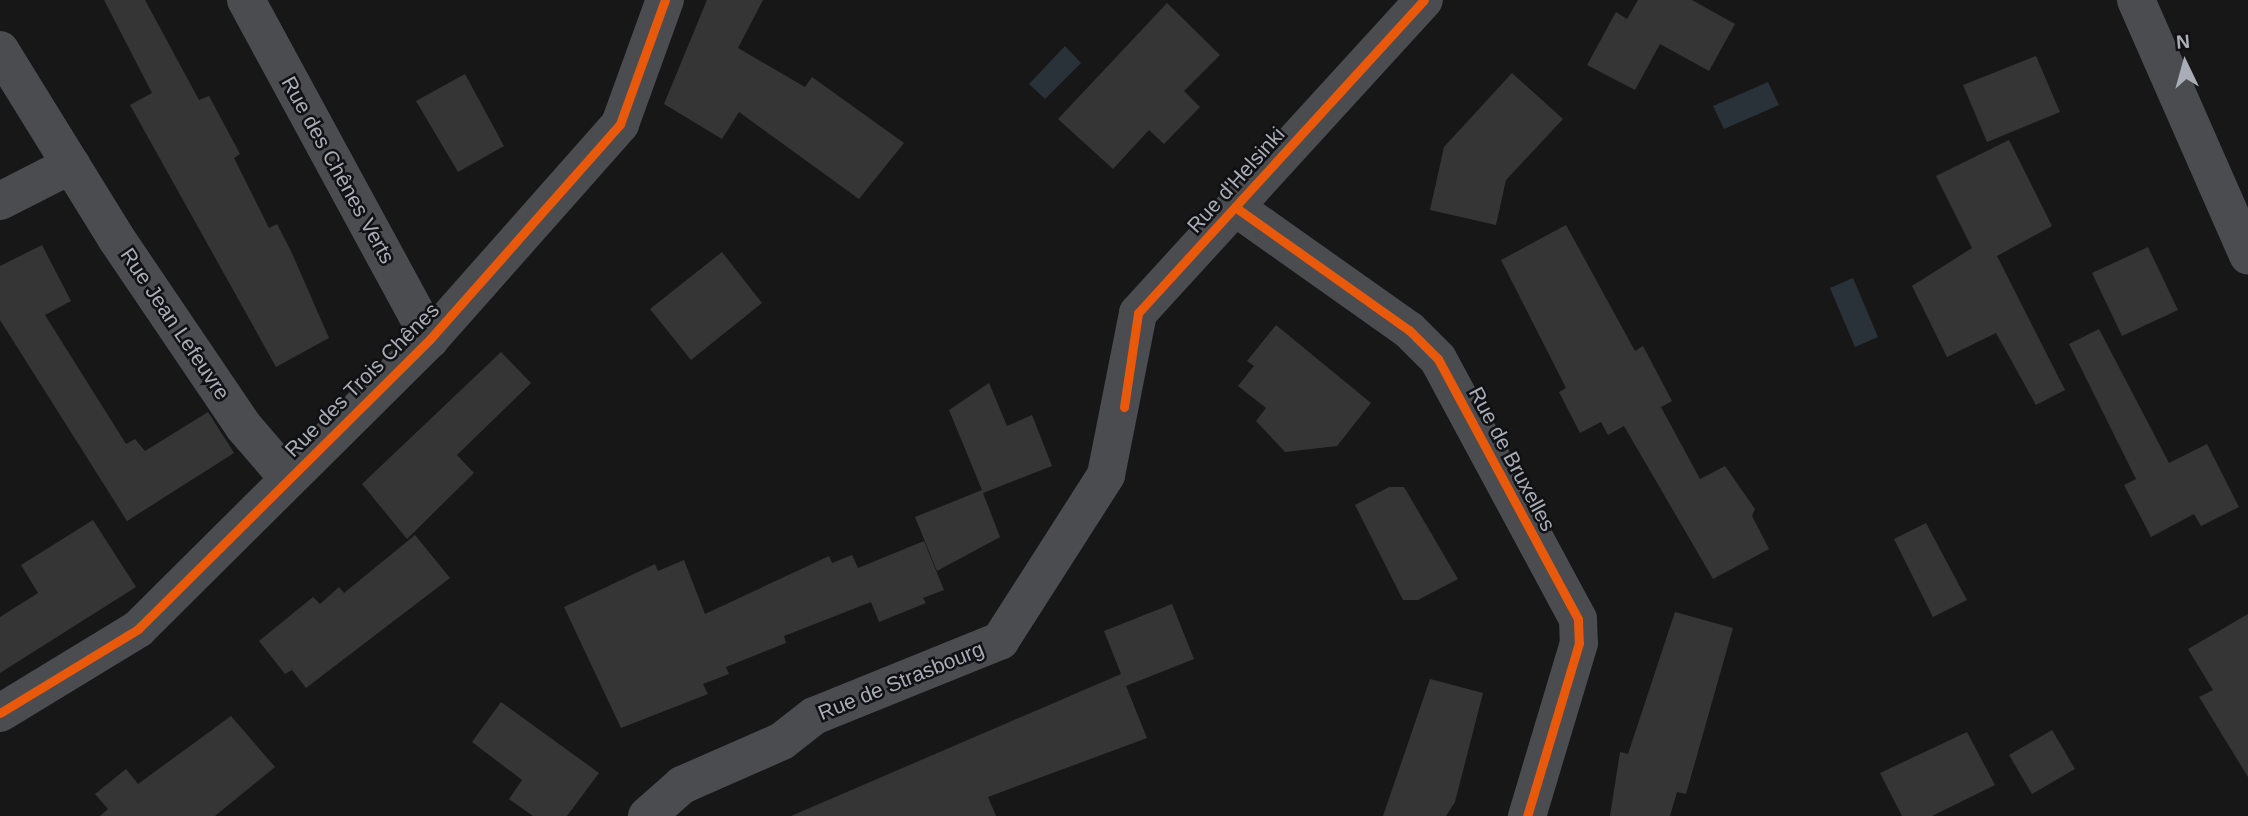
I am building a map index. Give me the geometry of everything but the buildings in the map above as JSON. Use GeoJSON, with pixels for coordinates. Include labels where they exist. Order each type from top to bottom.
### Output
{"type":"FeatureCollection","features":[{"type":"Feature","properties":{"kind":"street","name":"Rue des Chênes Verts"},"geometry":{"type":"LineString","coordinates":[[246,0],[430,339]]}},
{"type":"Feature","properties":{"kind":"street","name":"Rue des Trois Chênes"},"geometry":{"type":"LineString","coordinates":[[0,713],[138,629],[287,477],[430,339],[620,124],[664,0]]}},
{"type":"Feature","properties":{"kind":"street","name":"Rue d'Helsinki"},"geometry":{"type":"LineString","coordinates":[[1124,407],[1138,313],[1424,0]]}},
{"type":"Feature","properties":{"kind":"street"},"geometry":{"type":"LineString","coordinates":[[2136,0],[2248,255]]}},
{"type":"Feature","properties":{"kind":"street","name":"Rue Jean Lefeuvre"},"geometry":{"type":"LineString","coordinates":[[0,50],[71,164],[244,427],[287,477]]}},
{"type":"Feature","properties":{"kind":"street"},"geometry":{"type":"LineString","coordinates":[[0,201],[71,164]]}},
{"type":"Feature","properties":{"kind":"street","name":"Rue de Bruxelles"},"geometry":{"type":"LineString","coordinates":[[1235,206],[1409,330],[1438,359],[1578,619],[1579,643],[1527,816]]}},
{"type":"Feature","properties":{"kind":"street","name":"Rue de Strasbourg"},"geometry":{"type":"LineString","coordinates":[[648,816],[682,785],[782,741],[814,716],[1000,641],[1107,475],[1124,407]]}},
{"type":"Feature","properties":{"kind":"shaded area"},"geometry":{"type":"Polygon","coordinates":[[[1065,46],[1081,63],[1045,99],[1029,84],[1065,46]]]}},
{"type":"Feature","properties":{"kind":"shaded area"},"geometry":{"type":"Polygon","coordinates":[[[1768,82],[1779,105],[1724,129],[1713,106],[1768,82]]]}},
{"type":"Feature","properties":{"kind":"shaded area"},"geometry":{"type":"Polygon","coordinates":[[[1853,278],[1878,337],[1855,347],[1830,288],[1853,278]]]}},
{"type":"Feature","properties":{"kind":"cycle path"},"geometry":{"type":"LineString","coordinates":[[0,713],[138,629],[430,339],[620,124],[665,0]]}},
{"type":"Feature","properties":{"kind":"cycle path"},"geometry":{"type":"LineString","coordinates":[[1124,407],[1138,313],[1424,0]]}},
{"type":"Feature","properties":{"kind":"cycle path"},"geometry":{"type":"LineString","coordinates":[[1235,207],[1409,330],[1438,359],[1578,619],[1579,643],[1527,816]]}}]}
